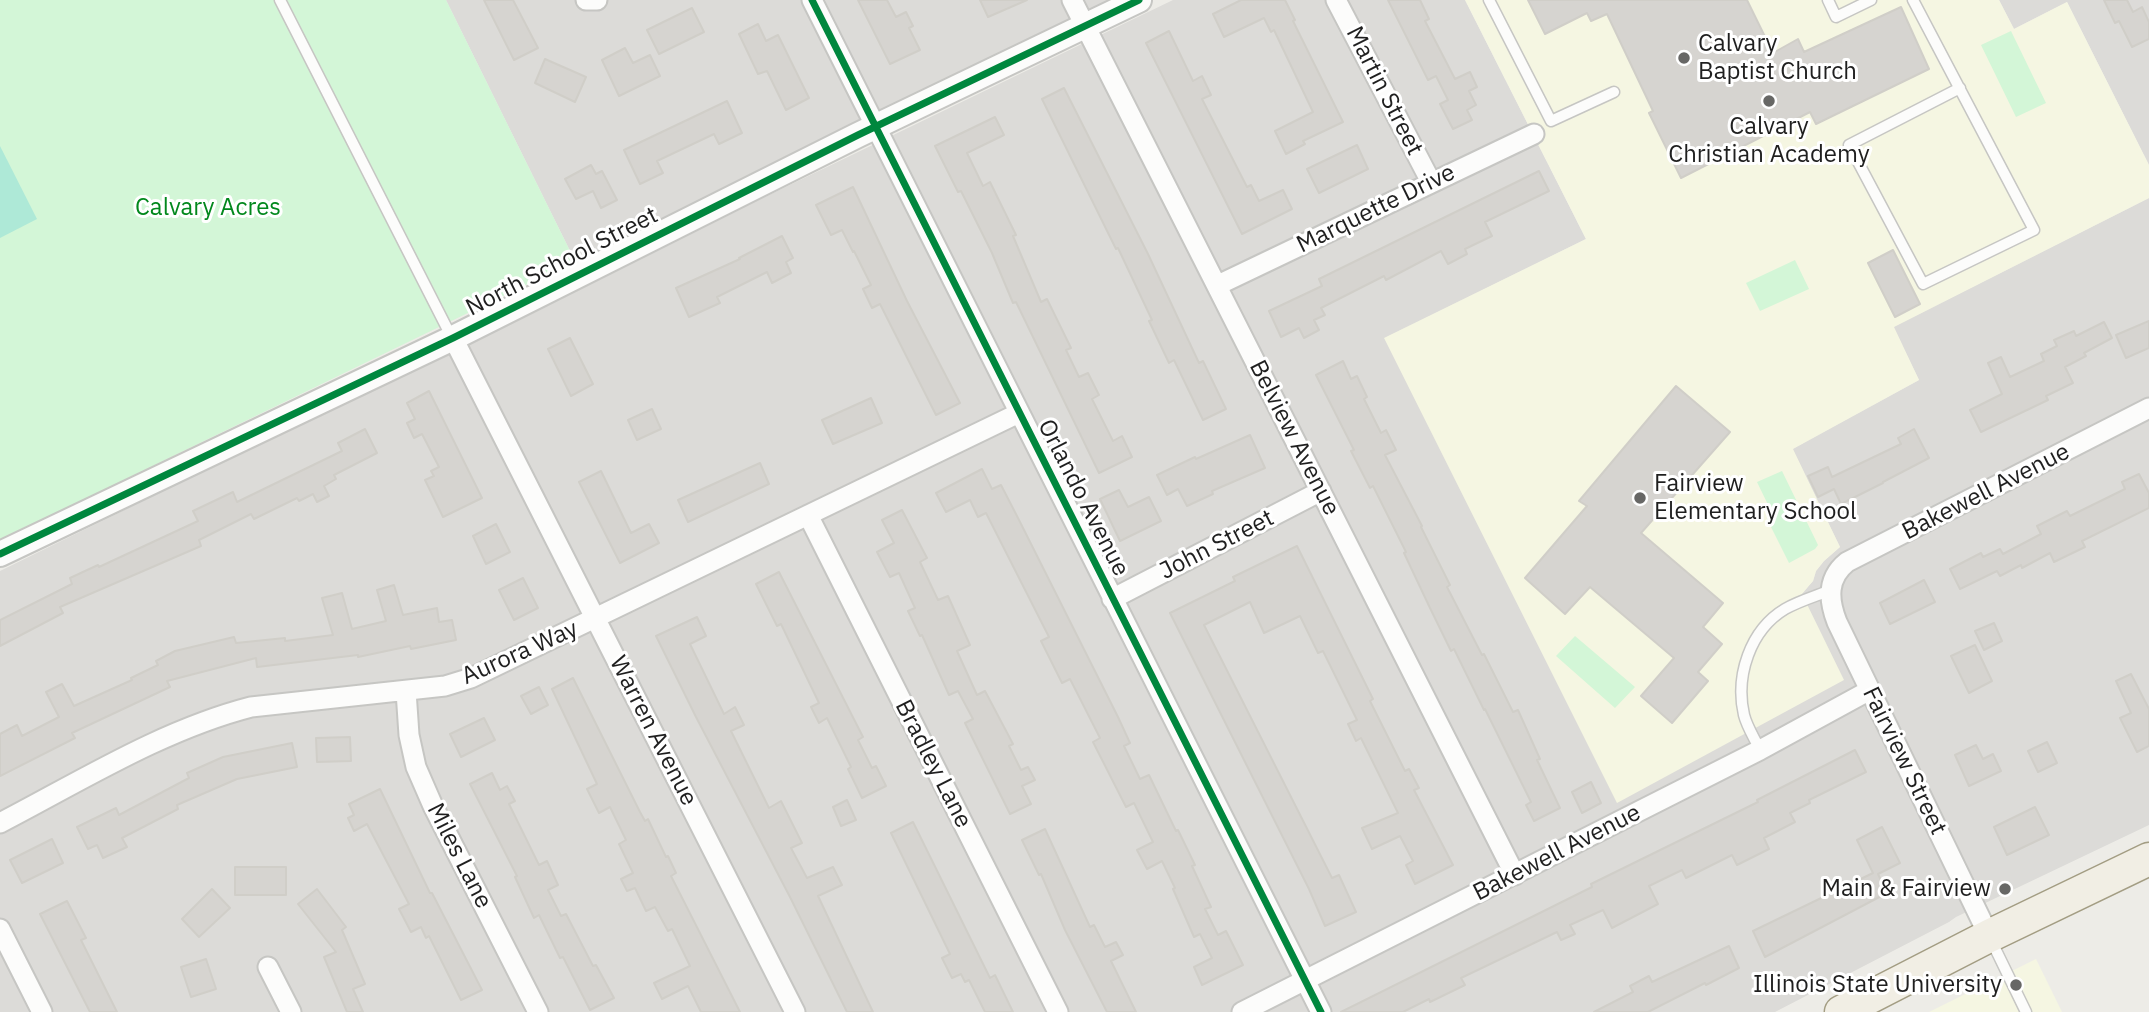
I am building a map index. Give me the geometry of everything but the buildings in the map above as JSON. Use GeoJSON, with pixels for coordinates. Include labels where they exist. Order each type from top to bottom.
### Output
{"type":"FeatureCollection","features":[{"type":"Feature","properties":{"kind":"main road"},"geometry":{"type":"LineString","coordinates":[[1841,1012],[1989,936],[2149,859]]}},
{"type":"Feature","properties":{"kind":"street"},"geometry":{"type":"LineString","coordinates":[[586,0],[597,0]]}},
{"type":"Feature","properties":{"kind":"street","name":"Orlando Avenue"},"geometry":{"type":"LineString","coordinates":[[812,0],[1321,1012]]}},
{"type":"Feature","properties":{"kind":"street","name":"Belview Avenue"},"geometry":{"type":"LineString","coordinates":[[1072,0],[1515,875]]}},
{"type":"Feature","properties":{"kind":"street","name":"North School Street"},"geometry":{"type":"LineString","coordinates":[[0,554],[453,338],[874,127],[1139,0]]}},
{"type":"Feature","properties":{"kind":"street","name":"Martin Street"},"geometry":{"type":"LineString","coordinates":[[1336,0],[1431,182]]}},
{"type":"Feature","properties":{"kind":"street","name":"Marquette Drive"},"geometry":{"type":"LineString","coordinates":[[1218,285],[1534,134]]}},
{"type":"Feature","properties":{"kind":"street","name":"Warren Avenue"},"geometry":{"type":"LineString","coordinates":[[453,338],[795,1012]]}},
{"type":"Feature","properties":{"kind":"street","name":"Bakewell Avenue"},"geometry":{"type":"LineString","coordinates":[[1831,587],[1835,575],[1847,562],[2149,408]]}},
{"type":"Feature","properties":{"kind":"street","name":"Aurora Way"},"geometry":{"type":"LineString","coordinates":[[0,822],[173,734],[224,714],[251,707],[445,686],[471,678],[1019,413]]}},
{"type":"Feature","properties":{"kind":"street","name":"John Street"},"geometry":{"type":"LineString","coordinates":[[1112,599],[1321,491]]}},
{"type":"Feature","properties":{"kind":"street","name":"Bradley Lane"},"geometry":{"type":"LineString","coordinates":[[808,515],[1058,1012]]}},
{"type":"Feature","properties":{"kind":"street","name":"Fairview Street"},"geometry":{"type":"LineString","coordinates":[[1831,587],[1832,610],[1837,622],[1989,936]]}},
{"type":"Feature","properties":{"kind":"street","name":"Miles Lane"},"geometry":{"type":"LineString","coordinates":[[406,691],[409,735],[420,777],[538,1012]]}},
{"type":"Feature","properties":{"kind":"street","name":"Bakewell Avenue"},"geometry":{"type":"LineString","coordinates":[[1242,1012],[1760,750],[1870,691]]}},
{"type":"Feature","properties":{"kind":"street"},"geometry":{"type":"LineString","coordinates":[[0,929],[42,1012]]}},
{"type":"Feature","properties":{"kind":"street"},"geometry":{"type":"LineString","coordinates":[[268,967],[291,1012]]}},
{"type":"Feature","properties":{"kind":"lane"},"geometry":{"type":"LineString","coordinates":[[280,0],[453,338]]}},
{"type":"Feature","properties":{"kind":"lane"},"geometry":{"type":"LineString","coordinates":[[1489,0],[1551,121],[1614,92]]}},
{"type":"Feature","properties":{"kind":"lane"},"geometry":{"type":"LineString","coordinates":[[1828,0],[1836,17],[1871,0]]}},
{"type":"Feature","properties":{"kind":"lane"},"geometry":{"type":"LineString","coordinates":[[1913,0],[1960,88],[2034,230],[1923,284],[1849,145],[1960,88]]}},
{"type":"Feature","properties":{"kind":"lane"},"geometry":{"type":"LineString","coordinates":[[1760,750],[1745,718],[1741,698],[1746,660],[1754,641],[1785,609],[1831,587]]}},
{"type":"Feature","properties":{"kind":"lane"},"geometry":{"type":"LineString","coordinates":[[1989,936],[2024,1011]]}},
{"type":"Feature","properties":{"kind":"shaded area"},"geometry":{"type":"Polygon","coordinates":[[[446,0],[1115,0],[575,261],[446,0]]]}},
{"type":"Feature","properties":{"kind":"shaded area"},"geometry":{"type":"Polygon","coordinates":[[[1173,0],[1465,0],[1586,239],[1385,338],[1801,594],[1813,581],[1816,571],[1824,561],[1840,547],[1792,449],[1919,380],[1893,327],[2149,198],[2149,825],[1956,917],[1775,1012],[0,1012],[0,571],[1173,0]]]}},
{"type":"Feature","properties":{"kind":"shaded area"},"geometry":{"type":"Polygon","coordinates":[[[1465,0],[1999,0],[2014,29],[2067,2],[2149,165],[2149,198],[1894,327],[1919,380],[1793,449],[1840,547],[1824,561],[1802,594],[1844,680],[1617,803],[1384,338],[1586,239],[1465,0]]]}},
{"type":"Feature","properties":{"kind":"shaded area"},"geometry":{"type":"Polygon","coordinates":[[[1999,0],[2149,0],[2149,165],[2067,2],[2014,29],[1999,0]]]}},
{"type":"Feature","properties":{"kind":"shaded area","name":"Illinois State University"},"geometry":{"type":"Polygon","coordinates":[[[2036,959],[2062,1012],[1929,1012],[2036,959]]]}},
{"type":"Feature","properties":{"kind":"green space","name":"Calvary Acres"},"geometry":{"type":"Polygon","coordinates":[[[0,0],[446,0],[575,261],[0,540],[0,0]]]}},
{"type":"Feature","properties":{"kind":"green space"},"geometry":{"type":"Polygon","coordinates":[[[2011,31],[2046,103],[2016,117],[1981,45],[2011,31]]]}},
{"type":"Feature","properties":{"kind":"green space"},"geometry":{"type":"Polygon","coordinates":[[[0,146],[37,219],[0,238],[0,146]]]}},
{"type":"Feature","properties":{"kind":"green space"},"geometry":{"type":"Polygon","coordinates":[[[1795,260],[1809,289],[1760,311],[1746,283],[1795,260]]]}},
{"type":"Feature","properties":{"kind":"green space"},"geometry":{"type":"Polygon","coordinates":[[[1782,471],[1818,545],[1789,563],[1767,519],[1773,515],[1757,482],[1782,471]]]}},
{"type":"Feature","properties":{"kind":"green space"},"geometry":{"type":"Polygon","coordinates":[[[1575,636],[1635,687],[1615,708],[1556,656],[1575,636]]]}},
{"type":"Feature","properties":{"kind":"cycle path"},"geometry":{"type":"LineString","coordinates":[[812,0],[1321,1012]]}},
{"type":"Feature","properties":{"kind":"cycle path"},"geometry":{"type":"LineString","coordinates":[[0,554],[453,338],[858,135],[1139,0]]}},
{"type":"Feature","properties":{"kind":"place","name":"Calvary Baptist Church"},"geometry":{"type":"Point","coordinates":[1684,58]}},
{"type":"Feature","properties":{"kind":"place","name":"Calvary Christian Academy"},"geometry":{"type":"Point","coordinates":[1769,101]}},
{"type":"Feature","properties":{"kind":"place","name":"Fairview Elementary School"},"geometry":{"type":"Point","coordinates":[1640,498]}},
{"type":"Feature","properties":{"kind":"place","name":"Main & Fairview"},"geometry":{"type":"Point","coordinates":[2005,889]}},
{"type":"Feature","properties":{"kind":"place","name":"Illinois State University"},"geometry":{"type":"Point","coordinates":[2016,985]}}]}
